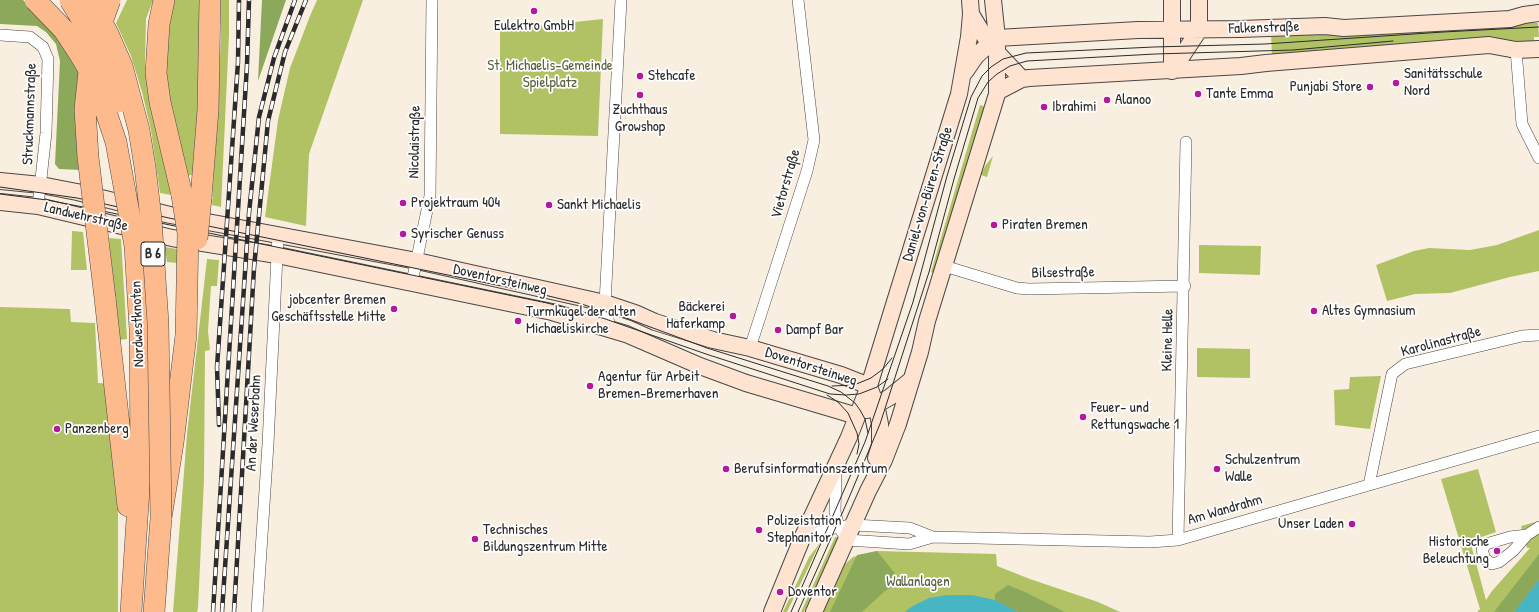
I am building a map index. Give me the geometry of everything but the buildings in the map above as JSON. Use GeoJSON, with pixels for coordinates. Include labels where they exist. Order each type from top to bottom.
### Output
{"type":"FeatureCollection","features":[{"type":"Feature","properties":{"kind":"highway"},"geometry":{"type":"LineString","coordinates":[[35,0],[64,30],[92,75],[116,142],[135,246]]}},
{"type":"Feature","properties":{"kind":"highway","name":"Nordwestknoten"},"geometry":{"type":"LineString","coordinates":[[70,0],[99,47],[117,95],[132,175],[136,213],[135,246],[140,329],[141,458],[131,612]]}},
{"type":"Feature","properties":{"kind":"highway","name":"Nordwestknoten"},"geometry":{"type":"LineString","coordinates":[[90,0],[108,34],[122,66],[139,130],[151,218],[158,323],[161,518],[154,612]]}},
{"type":"Feature","properties":{"kind":"highway"},"geometry":{"type":"LineString","coordinates":[[110,0],[99,30],[90,62],[86,94],[86,130],[135,565]]}},
{"type":"Feature","properties":{"kind":"highway"},"geometry":{"type":"LineString","coordinates":[[164,0],[158,30],[156,73],[160,102],[192,197]]}},
{"type":"Feature","properties":{"kind":"highway"},"geometry":{"type":"LineString","coordinates":[[161,518],[186,335],[192,197],[208,110],[210,1]]}},
{"type":"Feature","properties":{"kind":"street","name":"Nicolaistraße"},"geometry":{"type":"LineString","coordinates":[[412,282],[430,196],[432,0]]}},
{"type":"Feature","properties":{"kind":"street"},"geometry":{"type":"LineString","coordinates":[[610,329],[605,303],[621,0]]}},
{"type":"Feature","properties":{"kind":"street","name":"Vietorstraße"},"geometry":{"type":"LineString","coordinates":[[750,348],[807,172],[814,140],[798,0]]}},
{"type":"Feature","properties":{"kind":"street"},"geometry":{"type":"LineString","coordinates":[[814,612],[846,531],[884,460],[898,424],[920,352],[927,321],[997,92],[993,0]]}},
{"type":"Feature","properties":{"kind":"street"},"geometry":{"type":"LineString","coordinates":[[1172,0],[1172,70]]}},
{"type":"Feature","properties":{"kind":"street"},"geometry":{"type":"LineString","coordinates":[[1172,70],[1199,30],[1199,0]]}},
{"type":"Feature","properties":{"kind":"street"},"geometry":{"type":"LineString","coordinates":[[970,7],[994,45],[1022,79]]}},
{"type":"Feature","properties":{"kind":"street","name":"Daniel-von-Büren-Straße"},"geometry":{"type":"LineString","coordinates":[[772,612],[803,536],[836,467],[869,386],[959,94],[963,75],[970,7]]}},
{"type":"Feature","properties":{"kind":"street","name":"Falkenstraße"},"geometry":{"type":"LineString","coordinates":[[994,45],[1138,30],[1199,30],[1325,26],[1344,28],[1510,19],[1524,14],[1539,13]]}},
{"type":"Feature","properties":{"kind":"street","name":"Struckmannstraße"},"geometry":{"type":"LineString","coordinates":[[0,35],[30,37],[43,47],[48,59],[46,133],[38,206]]}},
{"type":"Feature","properties":{"kind":"street"},"geometry":{"type":"LineString","coordinates":[[963,75],[976,56],[994,45]]}},
{"type":"Feature","properties":{"kind":"street"},"geometry":{"type":"LineString","coordinates":[[997,92],[1022,79],[1241,66],[1489,45],[1516,50],[1539,49]]}},
{"type":"Feature","properties":{"kind":"street"},"geometry":{"type":"LineString","coordinates":[[1516,50],[1522,124],[1539,158]]}},
{"type":"Feature","properties":{"kind":"street","name":"Kleine Helle"},"geometry":{"type":"LineString","coordinates":[[1178,540],[1185,286],[1186,142]]}},
{"type":"Feature","properties":{"kind":"street","name":"Landwehrstraße"},"geometry":{"type":"LineString","coordinates":[[0,181],[41,185],[77,192],[170,215]]}},
{"type":"Feature","properties":{"kind":"street","name":"Landwehrstraße"},"geometry":{"type":"LineString","coordinates":[[0,202],[38,206],[172,238]]}},
{"type":"Feature","properties":{"kind":"street","name":"Doventorsteinweg"},"geometry":{"type":"LineString","coordinates":[[170,215],[417,261],[605,303],[635,313],[655,322],[713,340],[750,348],[841,375],[869,386]]}},
{"type":"Feature","properties":{"kind":"street","name":"An der Weserbahn"},"geometry":{"type":"LineString","coordinates":[[257,612],[268,444],[278,235]]}},
{"type":"Feature","properties":{"kind":"street","name":"Doventorsteinweg"},"geometry":{"type":"LineString","coordinates":[[172,238],[277,255],[552,312],[626,334],[700,366],[746,383],[857,416]]}},
{"type":"Feature","properties":{"kind":"street","name":"Bilsestraße"},"geometry":{"type":"LineString","coordinates":[[944,266],[1017,288],[1029,289],[1185,286]]}},
{"type":"Feature","properties":{"kind":"street","name":"Karolinastraße"},"geometry":{"type":"LineString","coordinates":[[1369,485],[1392,374],[1405,364],[1522,336],[1539,335]]}},
{"type":"Feature","properties":{"kind":"street"},"geometry":{"type":"LineString","coordinates":[[857,416],[876,405],[911,380]]}},
{"type":"Feature","properties":{"kind":"street"},"geometry":{"type":"LineString","coordinates":[[868,491],[880,444],[880,424],[876,405],[869,386]]}},
{"type":"Feature","properties":{"kind":"street","name":"Am Wandrahm"},"geometry":{"type":"LineString","coordinates":[[846,531],[909,544],[933,537],[1150,542],[1178,540],[1539,436]]}},
{"type":"Feature","properties":{"kind":"street"},"geometry":{"type":"LineString","coordinates":[[836,467],[835,512],[846,531]]}},
{"type":"Feature","properties":{"kind":"street"},"geometry":{"type":"LineString","coordinates":[[1527,535],[1539,527]]}},
{"type":"Feature","properties":{"kind":"street","name":"Am Wandrahm"},"geometry":{"type":"LineString","coordinates":[[803,536],[846,531],[910,528],[933,537]]}},
{"type":"Feature","properties":{"kind":"green space"},"geometry":{"type":"Polygon","coordinates":[[[0,0],[23,0],[46,24],[63,46],[80,76],[81,170],[59,169],[55,164],[60,61],[56,44],[46,32],[37,26],[0,24],[0,0]]]}},
{"type":"Feature","properties":{"kind":"green space"},"geometry":{"type":"Polygon","coordinates":[[[127,0],[153,0],[146,19],[145,64],[154,118],[171,195],[160,193],[151,130],[142,92],[131,56],[116,23],[127,0]]]}},
{"type":"Feature","properties":{"kind":"green space"},"geometry":{"type":"Polygon","coordinates":[[[174,0],[199,0],[201,40],[196,174],[186,176],[170,112],[165,67],[167,22],[174,0]]]}},
{"type":"Feature","properties":{"kind":"green space"},"geometry":{"type":"Polygon","coordinates":[[[221,0],[229,0],[229,35],[221,207],[212,205],[221,39],[221,0]]]}},
{"type":"Feature","properties":{"kind":"green space"},"geometry":{"type":"Polygon","coordinates":[[[262,0],[286,0],[258,81],[262,0]]]}},
{"type":"Feature","properties":{"kind":"green space"},"geometry":{"type":"Polygon","coordinates":[[[317,0],[363,0],[309,154],[306,226],[265,217],[278,120],[290,68],[317,0]]]}},
{"type":"Feature","properties":{"kind":"green space","name":"St. Michaelis-Gemeinde Spielplatz"},"geometry":{"type":"Polygon","coordinates":[[[603,19],[598,136],[500,134],[500,30],[603,19]]]}},
{"type":"Feature","properties":{"kind":"green space"},"geometry":{"type":"Polygon","coordinates":[[[1533,21],[1534,23],[1538,23],[1539,37],[1534,37],[1534,43],[1272,57],[1271,33],[1533,21]]]}},
{"type":"Feature","properties":{"kind":"green space"},"geometry":{"type":"Polygon","coordinates":[[[980,105],[986,107],[933,273],[931,272],[980,105]]]}},
{"type":"Feature","properties":{"kind":"green space"},"geometry":{"type":"Polygon","coordinates":[[[993,156],[987,177],[981,175],[985,166],[993,156]]]}},
{"type":"Feature","properties":{"kind":"green space"},"geometry":{"type":"Polygon","coordinates":[[[1539,230],[1539,271],[1450,293],[1415,294],[1387,301],[1376,265],[1414,251],[1429,248],[1470,250],[1497,245],[1539,230]]]}},
{"type":"Feature","properties":{"kind":"green space"},"geometry":{"type":"Polygon","coordinates":[[[72,231],[83,232],[87,270],[71,270],[72,231]]]}},
{"type":"Feature","properties":{"kind":"green space"},"geometry":{"type":"Polygon","coordinates":[[[109,238],[121,239],[127,339],[119,340],[109,238]]]}},
{"type":"Feature","properties":{"kind":"green space"},"geometry":{"type":"Polygon","coordinates":[[[1199,245],[1261,246],[1260,275],[1199,273],[1199,245]]]}},
{"type":"Feature","properties":{"kind":"green space"},"geometry":{"type":"Polygon","coordinates":[[[165,247],[177,249],[177,263],[167,262],[165,247]]]}},
{"type":"Feature","properties":{"kind":"green space"},"geometry":{"type":"Polygon","coordinates":[[[207,259],[219,260],[217,286],[211,286],[208,331],[210,350],[205,351],[204,480],[198,608],[197,612],[173,612],[187,434],[207,259]]]}},
{"type":"Feature","properties":{"kind":"green space","name":"Panzenberg"},"geometry":{"type":"Polygon","coordinates":[[[0,307],[70,309],[71,322],[95,323],[98,383],[111,384],[118,474],[118,612],[0,612],[0,307]]]}},
{"type":"Feature","properties":{"kind":"green space"},"geometry":{"type":"Polygon","coordinates":[[[1197,348],[1250,349],[1250,378],[1197,377],[1197,348]]]}},
{"type":"Feature","properties":{"kind":"green space"},"geometry":{"type":"Polygon","coordinates":[[[1381,376],[1370,429],[1335,425],[1334,390],[1349,389],[1350,377],[1381,376]]]}},
{"type":"Feature","properties":{"kind":"green space"},"geometry":{"type":"Polygon","coordinates":[[[1478,469],[1496,532],[1470,541],[1486,600],[1492,591],[1530,548],[1527,548],[1521,526],[1539,521],[1539,612],[1477,612],[1480,609],[1441,479],[1478,469]]]}},
{"type":"Feature","properties":{"kind":"green space"},"geometry":{"type":"Polygon","coordinates":[[[835,537],[837,537],[837,541],[804,612],[801,612],[835,537]]]}},
{"type":"Feature","properties":{"kind":"green space"},"geometry":{"type":"Polygon","coordinates":[[[820,543],[787,612],[783,612],[809,557],[820,543]]]}},
{"type":"Feature","properties":{"kind":"green space","name":"Wallanlagen"},"geometry":{"type":"Polygon","coordinates":[[[877,551],[996,554],[997,566],[1098,602],[1120,612],[821,612],[844,565],[853,557],[877,551]]]}},
{"type":"Feature","properties":{"kind":"green space"},"geometry":{"type":"Polygon","coordinates":[[[877,551],[901,581],[885,591],[862,612],[830,612],[857,555],[877,551]]]}},
{"type":"Feature","properties":{"kind":"green space"},"geometry":{"type":"Polygon","coordinates":[[[1539,554],[1539,580],[1514,612],[1494,612],[1539,554]]]}},
{"type":"Feature","properties":{"kind":"green space"},"geometry":{"type":"Polygon","coordinates":[[[1008,585],[1065,612],[1018,612],[995,600],[995,594],[1008,585]]]}},
{"type":"Feature","properties":{"kind":"water"},"geometry":{"type":"Polygon","coordinates":[[[1539,580],[1539,612],[1514,612],[1539,580]]]}},
{"type":"Feature","properties":{"kind":"water"},"geometry":{"type":"Polygon","coordinates":[[[947,595],[972,595],[995,600],[1018,612],[905,612],[911,607],[929,598],[947,595]]]}},
{"type":"Feature","properties":{"kind":"tram line"},"geometry":{"type":"LineString","coordinates":[[791,612],[865,442],[913,302],[947,176],[971,97],[982,76],[991,67],[1003,59],[1026,53],[1265,44],[1539,27]]}},
{"type":"Feature","properties":{"kind":"tram line"},"geometry":{"type":"LineString","coordinates":[[798,612],[880,424],[929,272],[978,98],[988,82],[1010,66],[1027,61],[1155,54],[1293,50],[1393,41]]}},
{"type":"Feature","properties":{"kind":"tram line"},"geometry":{"type":"LineString","coordinates":[[0,187],[77,198],[578,303],[626,318],[707,348],[828,386],[841,392],[855,403],[865,419],[868,433]]}},
{"type":"Feature","properties":{"kind":"tram line"},"geometry":{"type":"LineString","coordinates":[[0,194],[47,200],[83,207],[547,303],[594,315],[706,354],[830,394],[859,394],[877,387],[888,379]]}},
{"type":"Feature","properties":{"kind":"tram line"},"geometry":{"type":"LineString","coordinates":[[832,386],[854,385],[871,378],[883,369],[892,358]]}},
{"type":"Feature","properties":{"kind":"tram line"},"geometry":{"type":"LineString","coordinates":[[827,395],[838,402],[848,413],[857,433],[859,444],[857,454]]}},
{"type":"Feature","properties":{"kind":"railway"},"geometry":{"type":"LineString","coordinates":[[219,425],[217,367],[238,62],[239,0]]}},
{"type":"Feature","properties":{"kind":"railway"},"geometry":{"type":"LineString","coordinates":[[213,612],[247,65],[249,0]]}},
{"type":"Feature","properties":{"kind":"railway"},"geometry":{"type":"LineString","coordinates":[[222,612],[249,213],[259,117],[274,58],[295,0]]}},
{"type":"Feature","properties":{"kind":"railway"},"geometry":{"type":"LineString","coordinates":[[234,612],[254,268],[268,121],[285,52],[306,0]]}},
{"type":"Feature","properties":{"kind":"place","name":"Eulektro GmbH"},"geometry":{"type":"Point","coordinates":[534,11]}},
{"type":"Feature","properties":{"kind":"place","name":"Stehcafe"},"geometry":{"type":"Point","coordinates":[640,76]}},
{"type":"Feature","properties":{"kind":"place","name":"Sanitätsschule Nord"},"geometry":{"type":"Point","coordinates":[1396,83]}},
{"type":"Feature","properties":{"kind":"place","name":"Punjabi Store"},"geometry":{"type":"Point","coordinates":[1370,87]}},
{"type":"Feature","properties":{"kind":"place","name":"Tante Emma"},"geometry":{"type":"Point","coordinates":[1198,94]}},
{"type":"Feature","properties":{"kind":"place","name":"Zuchthaus Growshop"},"geometry":{"type":"Point","coordinates":[640,95]}},
{"type":"Feature","properties":{"kind":"place","name":"Alanoo"},"geometry":{"type":"Point","coordinates":[1107,100]}},
{"type":"Feature","properties":{"kind":"place","name":"Ibrahimi"},"geometry":{"type":"Point","coordinates":[1044,107]}},
{"type":"Feature","properties":{"kind":"place","name":"Projektraum 404"},"geometry":{"type":"Point","coordinates":[403,203]}},
{"type":"Feature","properties":{"kind":"place","name":"Sankt Michaelis"},"geometry":{"type":"Point","coordinates":[549,205]}},
{"type":"Feature","properties":{"kind":"place","name":"Piraten Bremen"},"geometry":{"type":"Point","coordinates":[994,225]}},
{"type":"Feature","properties":{"kind":"place","name":"Syrischer Genuss"},"geometry":{"type":"Point","coordinates":[403,234]}},
{"type":"Feature","properties":{"kind":"place","name":"jobcenter Bremen Geschäftsstelle Mitte"},"geometry":{"type":"Point","coordinates":[394,309]}},
{"type":"Feature","properties":{"kind":"place","name":"Altes Gymnasium"},"geometry":{"type":"Point","coordinates":[1314,311]}},
{"type":"Feature","properties":{"kind":"place","name":"Bäckerei Haferkamp"},"geometry":{"type":"Point","coordinates":[733,316]}},
{"type":"Feature","properties":{"kind":"place","name":"Turmkugel der alten Michaeliskirche"},"geometry":{"type":"Point","coordinates":[518,321]}},
{"type":"Feature","properties":{"kind":"place","name":"Dampf Bar"},"geometry":{"type":"Point","coordinates":[778,330]}},
{"type":"Feature","properties":{"kind":"place","name":"Agentur für Arbeit Bremen-Bremerhaven"},"geometry":{"type":"Point","coordinates":[590,386]}},
{"type":"Feature","properties":{"kind":"place","name":"Feuer- und Rettungswache 1"},"geometry":{"type":"Point","coordinates":[1083,417]}},
{"type":"Feature","properties":{"kind":"place","name":"Panzenberg"},"geometry":{"type":"Point","coordinates":[57,429]}},
{"type":"Feature","properties":{"kind":"place","name":"Berufsinformationszentrum"},"geometry":{"type":"Point","coordinates":[726,469]}},
{"type":"Feature","properties":{"kind":"place","name":"Schulzentrum Walle"},"geometry":{"type":"Point","coordinates":[1217,469]}},
{"type":"Feature","properties":{"kind":"place","name":"Unser Laden"},"geometry":{"type":"Point","coordinates":[1352,524]}},
{"type":"Feature","properties":{"kind":"place","name":"Polizeistation Stephanitor"},"geometry":{"type":"Point","coordinates":[759,530]}},
{"type":"Feature","properties":{"kind":"place","name":"Technisches Bildungszentrum Mitte"},"geometry":{"type":"Point","coordinates":[475,539]}},
{"type":"Feature","properties":{"kind":"place","name":"Historische Beleuchtung"},"geometry":{"type":"Point","coordinates":[1497,551]}},
{"type":"Feature","properties":{"kind":"place","name":"Doventor"},"geometry":{"type":"Point","coordinates":[780,592]}}]}
